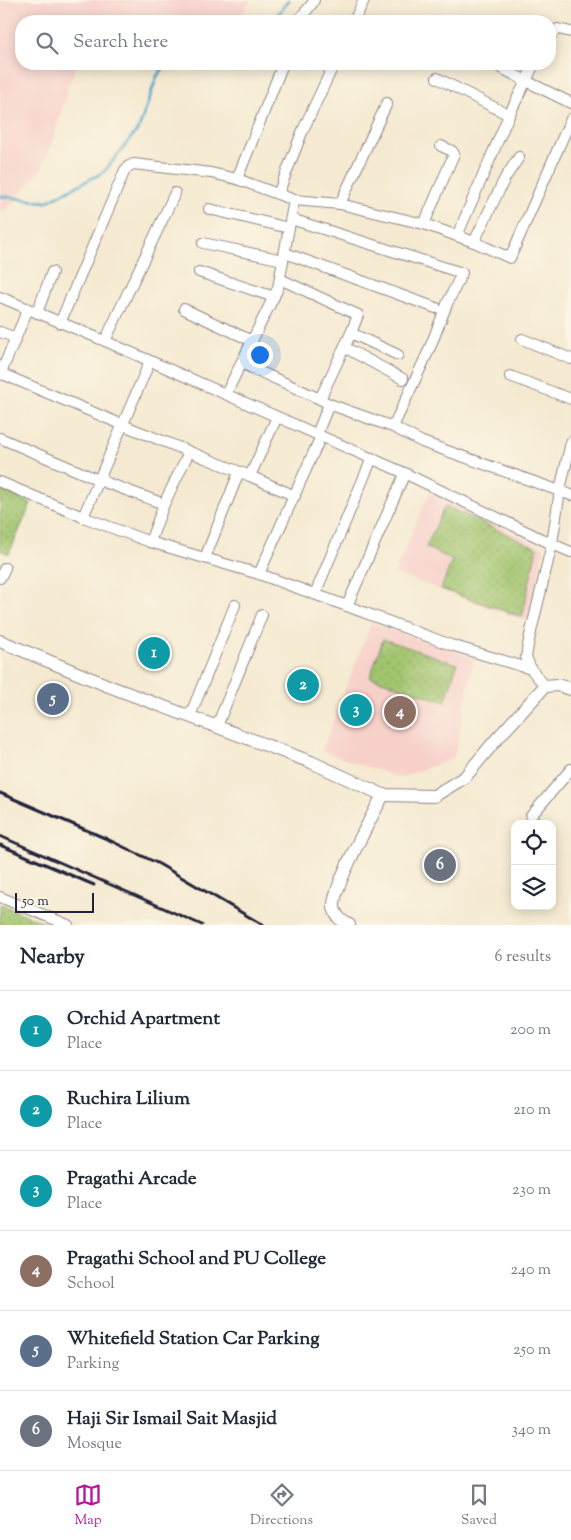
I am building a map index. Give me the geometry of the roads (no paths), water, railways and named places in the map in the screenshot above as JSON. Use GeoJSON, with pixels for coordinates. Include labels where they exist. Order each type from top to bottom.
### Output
{"type":"FeatureCollection","features":[{"type":"Feature","properties":{"kind":"street"},"geometry":{"type":"LineString","coordinates":[[302,15],[314,0]]}},
{"type":"Feature","properties":{"kind":"street"},"geometry":{"type":"LineString","coordinates":[[357,15],[364,0]]}},
{"type":"Feature","properties":{"kind":"street"},"geometry":{"type":"LineString","coordinates":[[556,30],[558,29],[571,32]]}},
{"type":"Feature","properties":{"kind":"street"},"geometry":{"type":"LineString","coordinates":[[237,179],[281,70]]}},
{"type":"Feature","properties":{"kind":"street"},"geometry":{"type":"LineString","coordinates":[[278,194],[303,130],[331,70]]}},
{"type":"Feature","properties":{"kind":"street"},"geometry":{"type":"LineString","coordinates":[[505,70],[571,103]]}},
{"type":"Feature","properties":{"kind":"street"},"geometry":{"type":"LineString","coordinates":[[457,236],[509,115],[531,70]]}},
{"type":"Feature","properties":{"kind":"street"},"geometry":{"type":"LineString","coordinates":[[437,78],[509,115]]}},
{"type":"Feature","properties":{"kind":"street"},"geometry":{"type":"LineString","coordinates":[[340,204],[387,102]]}},
{"type":"Feature","properties":{"kind":"street"},"geometry":{"type":"LineString","coordinates":[[60,323],[125,170],[134,164],[202,172],[237,179],[294,200],[340,204],[424,224],[474,242],[510,258],[571,119]]}},
{"type":"Feature","properties":{"kind":"street"},"geometry":{"type":"LineString","coordinates":[[424,224],[454,154],[452,151],[441,146]]}},
{"type":"Feature","properties":{"kind":"street"},"geometry":{"type":"LineString","coordinates":[[474,242],[501,185],[519,157]]}},
{"type":"Feature","properties":{"kind":"street"},"geometry":{"type":"LineString","coordinates":[[105,341],[175,192]]}},
{"type":"Feature","properties":{"kind":"street"},"geometry":{"type":"LineString","coordinates":[[226,394],[278,288],[294,200]]}},
{"type":"Feature","properties":{"kind":"street"},"geometry":{"type":"LineString","coordinates":[[209,209],[290,223],[462,273],[447,304],[429,350],[392,427]]}},
{"type":"Feature","properties":{"kind":"street"},"geometry":{"type":"LineString","coordinates":[[203,243],[284,257],[436,308]]}},
{"type":"Feature","properties":{"kind":"street"},"geometry":{"type":"LineString","coordinates":[[52,272],[16,338],[0,374],[295,496]]}},
{"type":"Feature","properties":{"kind":"street"},"geometry":{"type":"LineString","coordinates":[[199,272],[274,297]]}},
{"type":"Feature","properties":{"kind":"street"},"geometry":{"type":"LineString","coordinates":[[259,574],[295,496],[319,435],[324,402],[344,347],[358,317],[357,314],[280,279]]}},
{"type":"Feature","properties":{"kind":"street"},"geometry":{"type":"LineString","coordinates":[[0,297],[372,458],[571,552]]}},
{"type":"Feature","properties":{"kind":"street"},"geometry":{"type":"LineString","coordinates":[[184,309],[252,342]]}},
{"type":"Feature","properties":{"kind":"street"},"geometry":{"type":"LineString","coordinates":[[0,332],[16,338]]}},
{"type":"Feature","properties":{"kind":"street"},"geometry":{"type":"LineString","coordinates":[[351,333],[398,355]]}},
{"type":"Feature","properties":{"kind":"street"},"geometry":{"type":"LineString","coordinates":[[522,339],[571,359]]}},
{"type":"Feature","properties":{"kind":"street"},"geometry":{"type":"LineString","coordinates":[[344,347],[404,378]]}},
{"type":"Feature","properties":{"kind":"street"},"geometry":{"type":"LineString","coordinates":[[83,517],[150,361]]}},
{"type":"Feature","properties":{"kind":"street"},"geometry":{"type":"LineString","coordinates":[[241,363],[324,402],[392,427],[422,442],[571,495]]}},
{"type":"Feature","properties":{"kind":"street"},"geometry":{"type":"LineString","coordinates":[[510,376],[571,398]]}},
{"type":"Feature","properties":{"kind":"street"},"geometry":{"type":"LineString","coordinates":[[250,476],[277,417]]}},
{"type":"Feature","properties":{"kind":"street"},"geometry":{"type":"LineString","coordinates":[[0,438],[99,480],[164,504]]}},
{"type":"Feature","properties":{"kind":"street"},"geometry":{"type":"LineString","coordinates":[[545,686],[531,669],[526,657],[552,544],[560,490],[571,442]]}},
{"type":"Feature","properties":{"kind":"street"},"geometry":{"type":"LineString","coordinates":[[150,542],[164,504],[188,452]]}},
{"type":"Feature","properties":{"kind":"street"},"geometry":{"type":"LineString","coordinates":[[315,594],[372,458]]}},
{"type":"Feature","properties":{"kind":"street"},"geometry":{"type":"LineString","coordinates":[[205,558],[239,472]]}},
{"type":"Feature","properties":{"kind":"street"},"geometry":{"type":"LineString","coordinates":[[347,606],[405,473]]}},
{"type":"Feature","properties":{"kind":"street"},"geometry":{"type":"LineString","coordinates":[[0,482],[83,517],[150,542],[259,574],[452,646],[531,669]]}},
{"type":"Feature","properties":{"kind":"street"},"geometry":{"type":"LineString","coordinates":[[0,578],[5,568]]}},
{"type":"Feature","properties":{"kind":"street"},"geometry":{"type":"LineString","coordinates":[[190,716],[235,605]]}},
{"type":"Feature","properties":{"kind":"street"},"geometry":{"type":"LineString","coordinates":[[217,726],[262,615]]}},
{"type":"Feature","properties":{"kind":"street"},"geometry":{"type":"LineString","coordinates":[[0,641],[112,687],[311,762],[383,794],[434,796],[465,777],[545,686],[556,685],[571,688]]}},
{"type":"Feature","properties":{"kind":"street"},"geometry":{"type":"LineString","coordinates":[[531,816],[571,769]]}},
{"type":"Feature","properties":{"kind":"street"},"geometry":{"type":"LineString","coordinates":[[349,925],[336,915],[334,906],[339,884],[383,794]]}},
{"type":"Feature","properties":{"kind":"street"},"geometry":{"type":"LineString","coordinates":[[0,897],[68,925]]}},
{"type":"Feature","properties":{"kind":"waterway"},"geometry":{"type":"LineString","coordinates":[[278,15],[289,0]]}},
{"type":"Feature","properties":{"kind":"waterway"},"geometry":{"type":"LineString","coordinates":[[0,196],[46,202],[104,172],[139,128],[157,76],[162,70]]}},
{"type":"Feature","properties":{"kind":"railway"},"geometry":{"type":"LineString","coordinates":[[0,793],[107,839],[159,864],[263,925]]}},
{"type":"Feature","properties":{"kind":"railway"},"geometry":{"type":"LineString","coordinates":[[0,836],[202,925]]}},
{"type":"Feature","properties":{"kind":"railway"},"geometry":{"type":"LineString","coordinates":[[0,845],[94,885]]}},
{"type":"Feature","properties":{"kind":"place","name":"Orchid Apartment"},"geometry":{"type":"Point","coordinates":[154,653]}},
{"type":"Feature","properties":{"kind":"place","name":"Ruchira Lilium"},"geometry":{"type":"Point","coordinates":[303,685]}},
{"type":"Feature","properties":{"kind":"place","name":"Whitefield Station Car Parking"},"geometry":{"type":"Point","coordinates":[53,699]}},
{"type":"Feature","properties":{"kind":"place","name":"Pragathi Arcade"},"geometry":{"type":"Point","coordinates":[356,710]}},
{"type":"Feature","properties":{"kind":"place","name":"Pragathi School and PU College"},"geometry":{"type":"Point","coordinates":[400,712]}},
{"type":"Feature","properties":{"kind":"place","name":"Haji Sir Ismail Sait Masjid"},"geometry":{"type":"Point","coordinates":[440,865]}}]}
